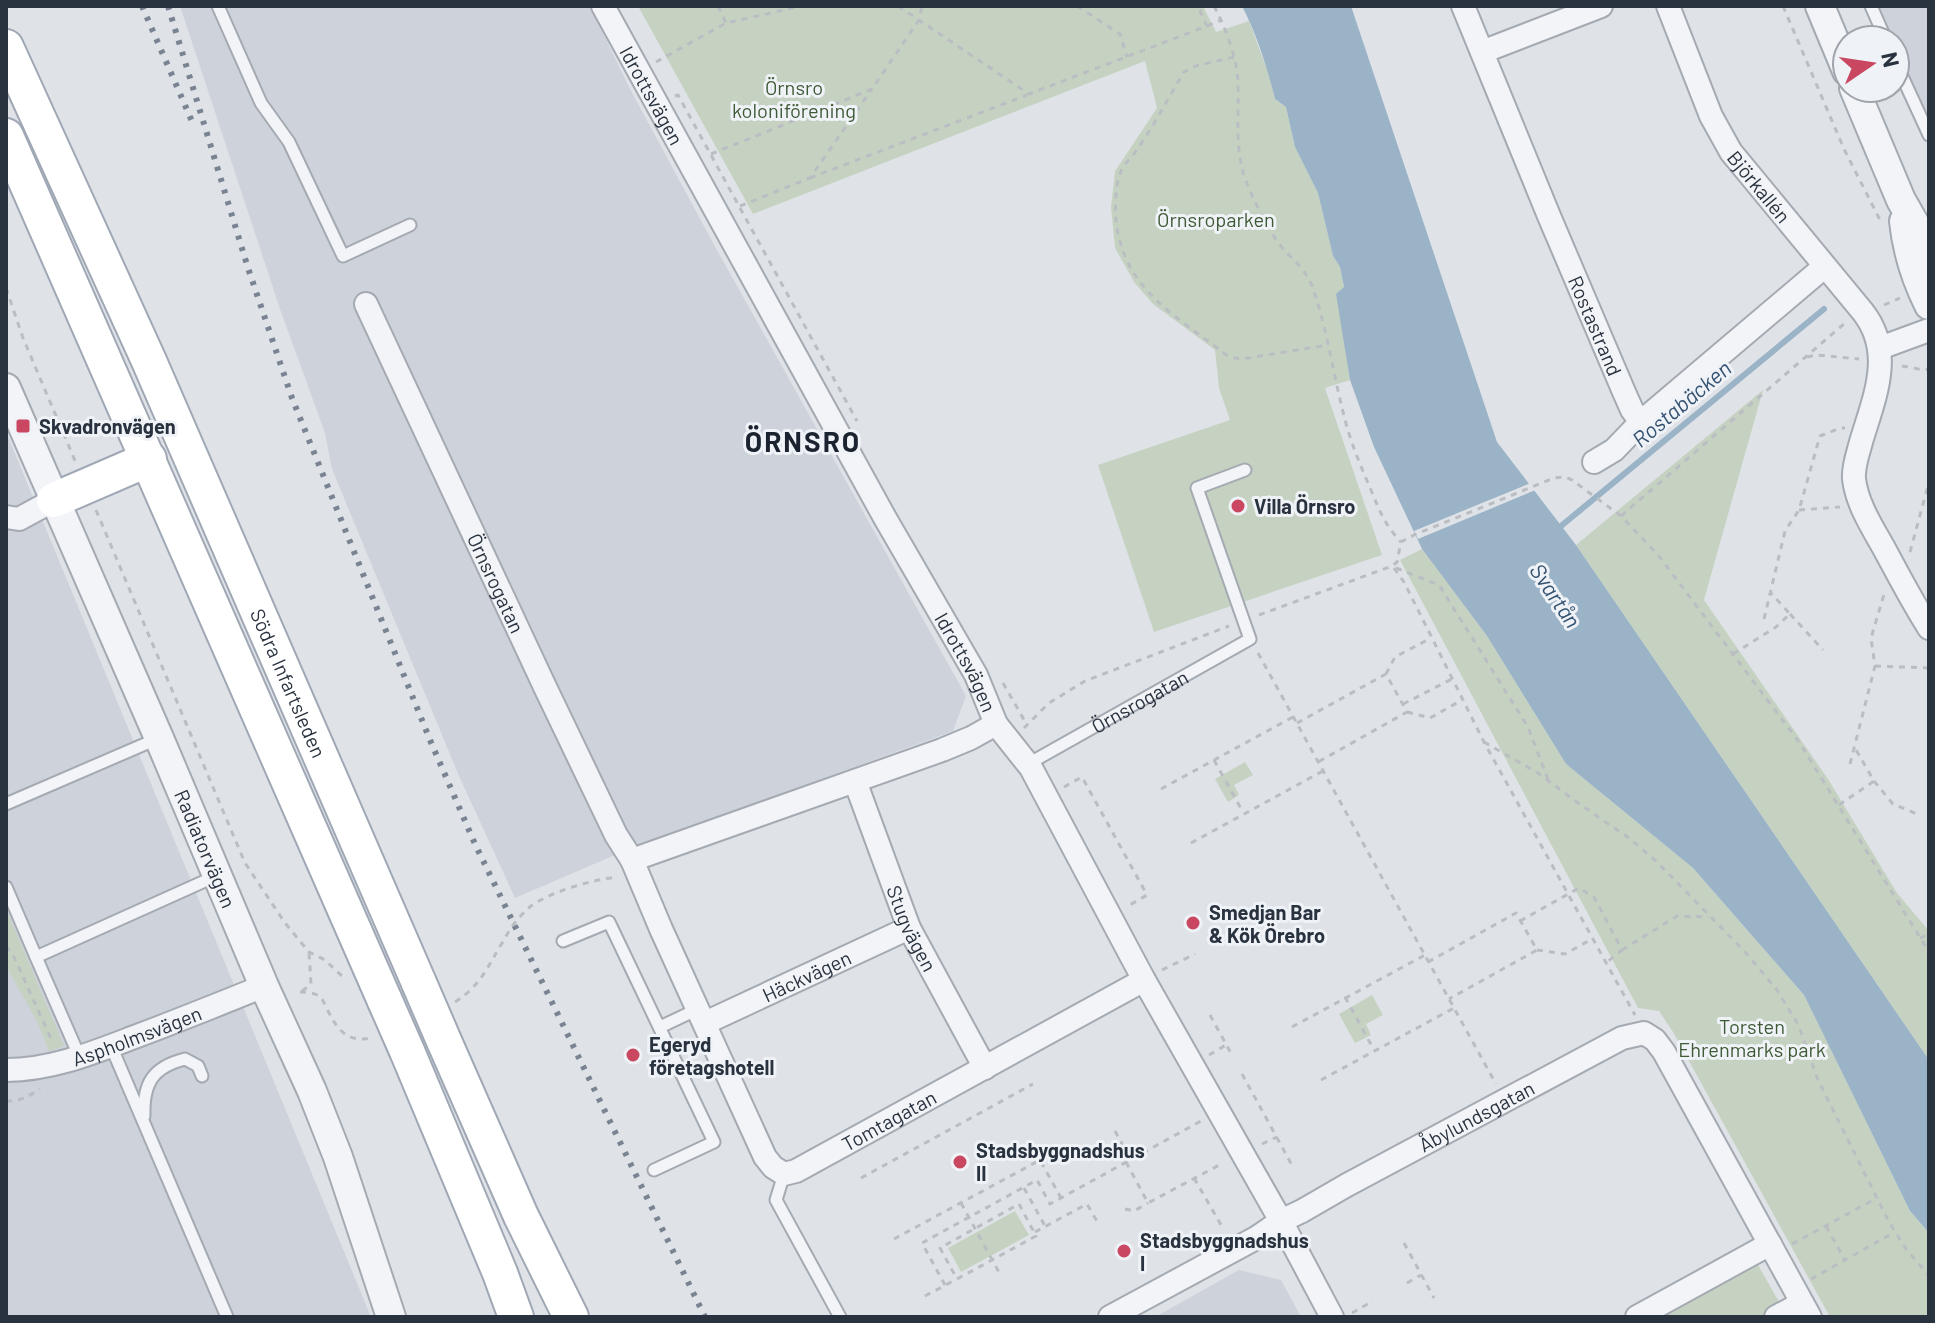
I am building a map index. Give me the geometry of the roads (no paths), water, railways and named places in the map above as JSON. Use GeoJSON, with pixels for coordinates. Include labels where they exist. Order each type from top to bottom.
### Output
{"type":"FeatureCollection","features":[{"type":"Feature","properties":{"kind":"main road","name":"Södra Infartsleden"},"geometry":{"type":"LineString","coordinates":[[6,47],[149,361],[521,1216],[571,1317]]}},
{"type":"Feature","properties":{"kind":"main road","name":"Södra Infartsleden"},"geometry":{"type":"LineString","coordinates":[[6,136],[407,1051],[516,1317]]}},
{"type":"Feature","properties":{"kind":"main road"},"geometry":{"type":"LineString","coordinates":[[54,500],[149,459]]}},
{"type":"Feature","properties":{"kind":"street","name":"Idrottsvägen"},"geometry":{"type":"LineString","coordinates":[[603,6],[885,518],[976,675],[1003,734],[1028,764],[1144,980],[1332,1317]]}},
{"type":"Feature","properties":{"kind":"street","name":"Rostastrand"},"geometry":{"type":"LineString","coordinates":[[1463,6],[1617,377],[1641,422]]}},
{"type":"Feature","properties":{"kind":"street"},"geometry":{"type":"LineString","coordinates":[[1482,52],[1601,6]]}},
{"type":"Feature","properties":{"kind":"street","name":"Björkallén"},"geometry":{"type":"LineString","coordinates":[[1668,6],[1711,116],[1725,143],[1863,312],[1880,348]]}},
{"type":"Feature","properties":{"kind":"street"},"geometry":{"type":"LineString","coordinates":[[1820,6],[1831,32]]}},
{"type":"Feature","properties":{"kind":"street"},"geometry":{"type":"LineString","coordinates":[[1861,104],[1901,200],[1929,249]]}},
{"type":"Feature","properties":{"kind":"street"},"geometry":{"type":"LineString","coordinates":[[1901,200],[1906,241],[1925,297]]}},
{"type":"Feature","properties":{"kind":"street"},"geometry":{"type":"LineString","coordinates":[[1594,462],[1614,450],[1641,422],[1824,267]]}},
{"type":"Feature","properties":{"kind":"street","name":"Örnsrogatan"},"geometry":{"type":"LineString","coordinates":[[366,304],[558,714],[616,835],[632,860],[702,1016]]}},
{"type":"Feature","properties":{"kind":"street"},"geometry":{"type":"LineString","coordinates":[[1929,330],[1880,348],[1880,377],[1855,463],[1854,478],[1862,506],[1929,628]]}},
{"type":"Feature","properties":{"kind":"street","name":"Radiatorvägen"},"geometry":{"type":"LineString","coordinates":[[6,388],[334,1147],[391,1317]]}},
{"type":"Feature","properties":{"kind":"street"},"geometry":{"type":"LineString","coordinates":[[6,517],[19,519],[54,500]]}},
{"type":"Feature","properties":{"kind":"street"},"geometry":{"type":"LineString","coordinates":[[632,860],[971,738],[1003,734]]}},
{"type":"Feature","properties":{"kind":"street","name":"Stugvägen"},"geometry":{"type":"LineString","coordinates":[[855,781],[909,928],[985,1068]]}},
{"type":"Feature","properties":{"kind":"street","name":"Häckvägen"},"geometry":{"type":"LineString","coordinates":[[702,1016],[909,928]]}},
{"type":"Feature","properties":{"kind":"street","name":"Tomtagatan"},"geometry":{"type":"LineString","coordinates":[[784,1174],[796,1171],[1144,980]]}},
{"type":"Feature","properties":{"kind":"street","name":"Aspholmsvägen"},"geometry":{"type":"LineString","coordinates":[[6,1070],[71,1060],[264,986]]}},
{"type":"Feature","properties":{"kind":"street"},"geometry":{"type":"LineString","coordinates":[[702,1016],[765,1157],[784,1174]]}},
{"type":"Feature","properties":{"kind":"street","name":"Åbylundsgatan"},"geometry":{"type":"LineString","coordinates":[[1110,1317],[1505,1100],[1622,1038],[1644,1033],[1655,1040],[1664,1052],[1769,1242]]}},
{"type":"Feature","properties":{"kind":"street"},"geometry":{"type":"LineString","coordinates":[[1637,1317],[1769,1242],[1802,1303],[1776,1317]]}},
{"type":"Feature","properties":{"kind":"lane"},"geometry":{"type":"LineString","coordinates":[[218,6],[261,103],[289,142],[343,256],[410,225]]}},
{"type":"Feature","properties":{"kind":"lane"},"geometry":{"type":"LineString","coordinates":[[1911,96],[1929,135]]}},
{"type":"Feature","properties":{"kind":"lane","name":"Örnsrogatan"},"geometry":{"type":"LineString","coordinates":[[1028,764],[1250,639],[1197,488],[1245,470]]}},
{"type":"Feature","properties":{"kind":"lane"},"geometry":{"type":"LineString","coordinates":[[6,804],[159,738]]}},
{"type":"Feature","properties":{"kind":"lane"},"geometry":{"type":"LineString","coordinates":[[36,957],[218,875]]}},
{"type":"Feature","properties":{"kind":"lane"},"geometry":{"type":"LineString","coordinates":[[6,887],[36,957],[71,1060]]}},
{"type":"Feature","properties":{"kind":"lane"},"geometry":{"type":"LineString","coordinates":[[563,941],[609,922],[714,1142],[654,1170]]}},
{"type":"Feature","properties":{"kind":"lane"},"geometry":{"type":"LineString","coordinates":[[660,1027],[702,1016]]}},
{"type":"Feature","properties":{"kind":"lane"},"geometry":{"type":"LineString","coordinates":[[111,1046],[227,1317]]}},
{"type":"Feature","properties":{"kind":"lane"},"geometry":{"type":"LineString","coordinates":[[144,1124],[144,1100],[156,1072],[170,1063],[185,1059],[198,1066],[202,1076]]}},
{"type":"Feature","properties":{"kind":"lane"},"geometry":{"type":"LineString","coordinates":[[784,1174],[776,1200],[840,1317]]}},
{"type":"Feature","properties":{"kind":"water","name":"Svartån"},"geometry":{"type":"Polygon","coordinates":[[[1242,6],[1351,6],[1497,442],[1576,545],[1929,1060],[1929,1233],[1910,1211],[1804,995],[1693,868],[1566,764],[1487,636],[1422,549],[1374,447],[1350,380],[1336,294],[1344,287],[1340,267],[1333,256],[1318,193],[1295,147],[1286,107],[1275,99],[1261,51],[1242,6]]]}},
{"type":"Feature","properties":{"kind":"waterway","name":"Rostabäcken"},"geometry":{"type":"LineString","coordinates":[[1561,526],[1824,309]]}},
{"type":"Feature","properties":{"kind":"railway"},"geometry":{"type":"LineString","coordinates":[[142,6],[194,126]]}},
{"type":"Feature","properties":{"kind":"railway"},"geometry":{"type":"LineString","coordinates":[[168,6],[248,268],[292,398],[430,740],[475,844],[705,1317]]}},
{"type":"Feature","properties":{"kind":"place","name":"Skvadronvägen"},"geometry":{"type":"Point","coordinates":[23,426]}},
{"type":"Feature","properties":{"kind":"place","name":"Villa Örnsro"},"geometry":{"type":"Point","coordinates":[1238,506]}},
{"type":"Feature","properties":{"kind":"place","name":"Smedjan Bar & Kök Örebro"},"geometry":{"type":"Point","coordinates":[1193,923]}},
{"type":"Feature","properties":{"kind":"place","name":"Egeryd företagshotell"},"geometry":{"type":"Point","coordinates":[633,1055]}},
{"type":"Feature","properties":{"kind":"place","name":"Stadsbyggnadshus II"},"geometry":{"type":"Point","coordinates":[960,1162]}},
{"type":"Feature","properties":{"kind":"place","name":"Stadsbyggnadshus I"},"geometry":{"type":"Point","coordinates":[1124,1251]}},
{"type":"Feature","properties":{"kind":"district","name":"ÖRNSRO"},"geometry":{"type":"Point","coordinates":[803,441]}},
{"type":"Feature","properties":{"kind":"park label","name":"Örnsro koloniförening"},"geometry":{"type":"Point","coordinates":[794,98]}},
{"type":"Feature","properties":{"kind":"park label","name":"Örnsroparken"},"geometry":{"type":"Point","coordinates":[1216,219]}},
{"type":"Feature","properties":{"kind":"park label","name":"Torsten Ehrenmarks park"},"geometry":{"type":"Point","coordinates":[1752,1038]}}]}
